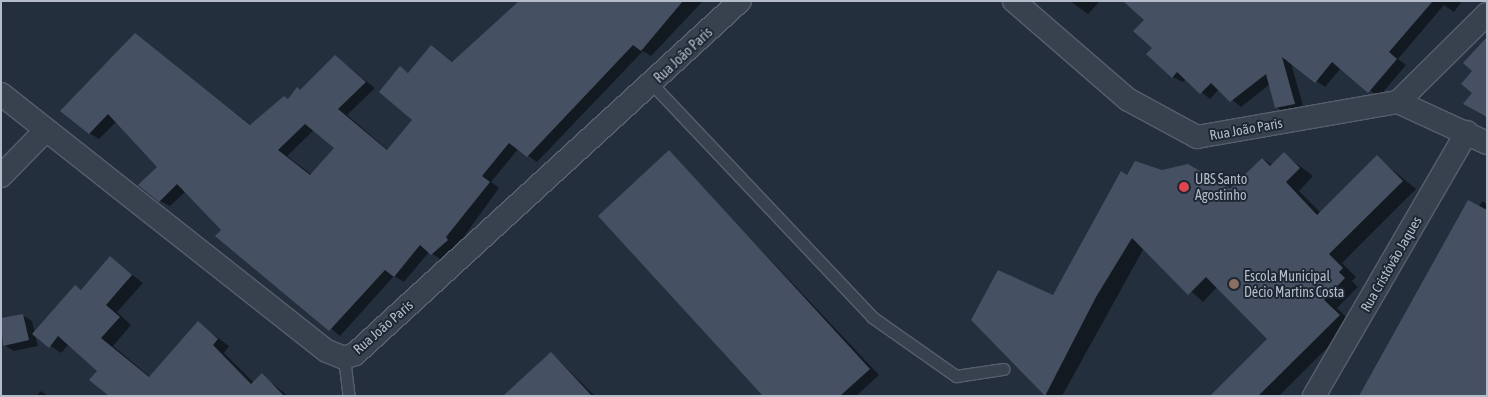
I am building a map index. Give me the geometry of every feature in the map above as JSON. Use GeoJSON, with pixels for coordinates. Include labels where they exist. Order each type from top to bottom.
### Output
{"type":"FeatureCollection","features":[{"type":"Feature","properties":{"kind":"street","name":"Rua João Paris"},"geometry":{"type":"LineString","coordinates":[[1,94],[328,351],[344,358],[362,347],[652,84],[740,1]]}},
{"type":"Feature","properties":{"kind":"street","name":"Rua João Paris"},"geometry":{"type":"LineString","coordinates":[[1014,1],[1127,100],[1197,137],[1398,102]]}},
{"type":"Feature","properties":{"kind":"street"},"geometry":{"type":"LineString","coordinates":[[1487,14],[1398,102],[1487,142]]}},
{"type":"Feature","properties":{"kind":"street"},"geometry":{"type":"LineString","coordinates":[[1,176],[46,130]]}},
{"type":"Feature","properties":{"kind":"street","name":"Rua Cristóvão Jaques"},"geometry":{"type":"LineString","coordinates":[[1314,396],[1467,132]]}},
{"type":"Feature","properties":{"kind":"lane"},"geometry":{"type":"LineString","coordinates":[[652,84],[872,317],[956,376],[1003,369]]}},
{"type":"Feature","properties":{"kind":"lane"},"geometry":{"type":"LineString","coordinates":[[344,358],[349,396]]}},
{"type":"Feature","properties":{"kind":"building"},"geometry":{"type":"Polygon","coordinates":[[[519,1],[683,1],[641,51],[633,45],[527,157],[509,143],[482,176],[490,182],[446,237],[448,240],[431,255],[420,245],[394,277],[385,270],[329,331],[215,236],[221,230],[177,184],[159,202],[138,185],[157,167],[108,114],[89,134],[60,111],[135,33],[250,125],[284,96],[288,99],[297,87],[300,90],[335,55],[366,82],[338,109],[387,150],[412,120],[379,92],[400,66],[408,73],[431,45],[452,62],[519,1]],[[305,124],[278,150],[310,175],[334,148],[305,124]]]}},
{"type":"Feature","properties":{"kind":"building"},"geometry":{"type":"Polygon","coordinates":[[[1123,1],[1433,1],[1389,52],[1397,59],[1368,93],[1332,62],[1315,83],[1282,57],[1295,104],[1275,108],[1266,74],[1230,102],[1211,83],[1200,94],[1177,72],[1172,78],[1146,54],[1152,48],[1133,31],[1144,20],[1123,1]]]}},
{"type":"Feature","properties":{"kind":"building"},"geometry":{"type":"Polygon","coordinates":[[[1487,37],[1487,117],[1463,104],[1472,93],[1461,84],[1472,71],[1463,63],[1487,37]]]}},
{"type":"Feature","properties":{"kind":"building"},"geometry":{"type":"Polygon","coordinates":[[[669,150],[870,369],[840,396],[763,396],[598,216],[669,150]]]}},
{"type":"Feature","properties":{"kind":"building"},"geometry":{"type":"Polygon","coordinates":[[[1284,152],[1300,168],[1286,182],[1317,215],[1377,155],[1403,181],[1329,254],[1343,268],[1339,272],[1345,278],[1324,300],[1340,315],[1258,396],[1210,396],[1267,339],[1206,277],[1188,295],[1132,238],[1096,297],[1045,396],[971,320],[998,270],[1053,295],[1121,171],[1127,175],[1135,161],[1162,170],[1188,164],[1230,189],[1262,158],[1270,166],[1284,152]]]}},
{"type":"Feature","properties":{"kind":"building"},"geometry":{"type":"Polygon","coordinates":[[[1468,200],[1487,210],[1487,396],[1359,396],[1468,200]]]}},
{"type":"Feature","properties":{"kind":"building"},"geometry":{"type":"Polygon","coordinates":[[[110,256],[132,275],[106,305],[120,317],[101,338],[149,377],[198,321],[218,339],[213,345],[251,384],[262,373],[284,396],[109,396],[89,380],[97,371],[58,336],[49,348],[32,334],[75,285],[81,290],[110,256]]]}},
{"type":"Feature","properties":{"kind":"building"},"geometry":{"type":"Polygon","coordinates":[[[23,314],[29,340],[3,346],[1,318],[23,314]]]}},
{"type":"Feature","properties":{"kind":"building"},"geometry":{"type":"Polygon","coordinates":[[[551,352],[592,396],[503,396],[529,372],[551,352]]]}},
{"type":"Feature","properties":{"kind":"place","name":"UBS Santo Agostinho"},"geometry":{"type":"Point","coordinates":[1184,187]}},
{"type":"Feature","properties":{"kind":"place","name":"Escola Municipal Décio Martins Costa"},"geometry":{"type":"Point","coordinates":[1234,284]}}]}
